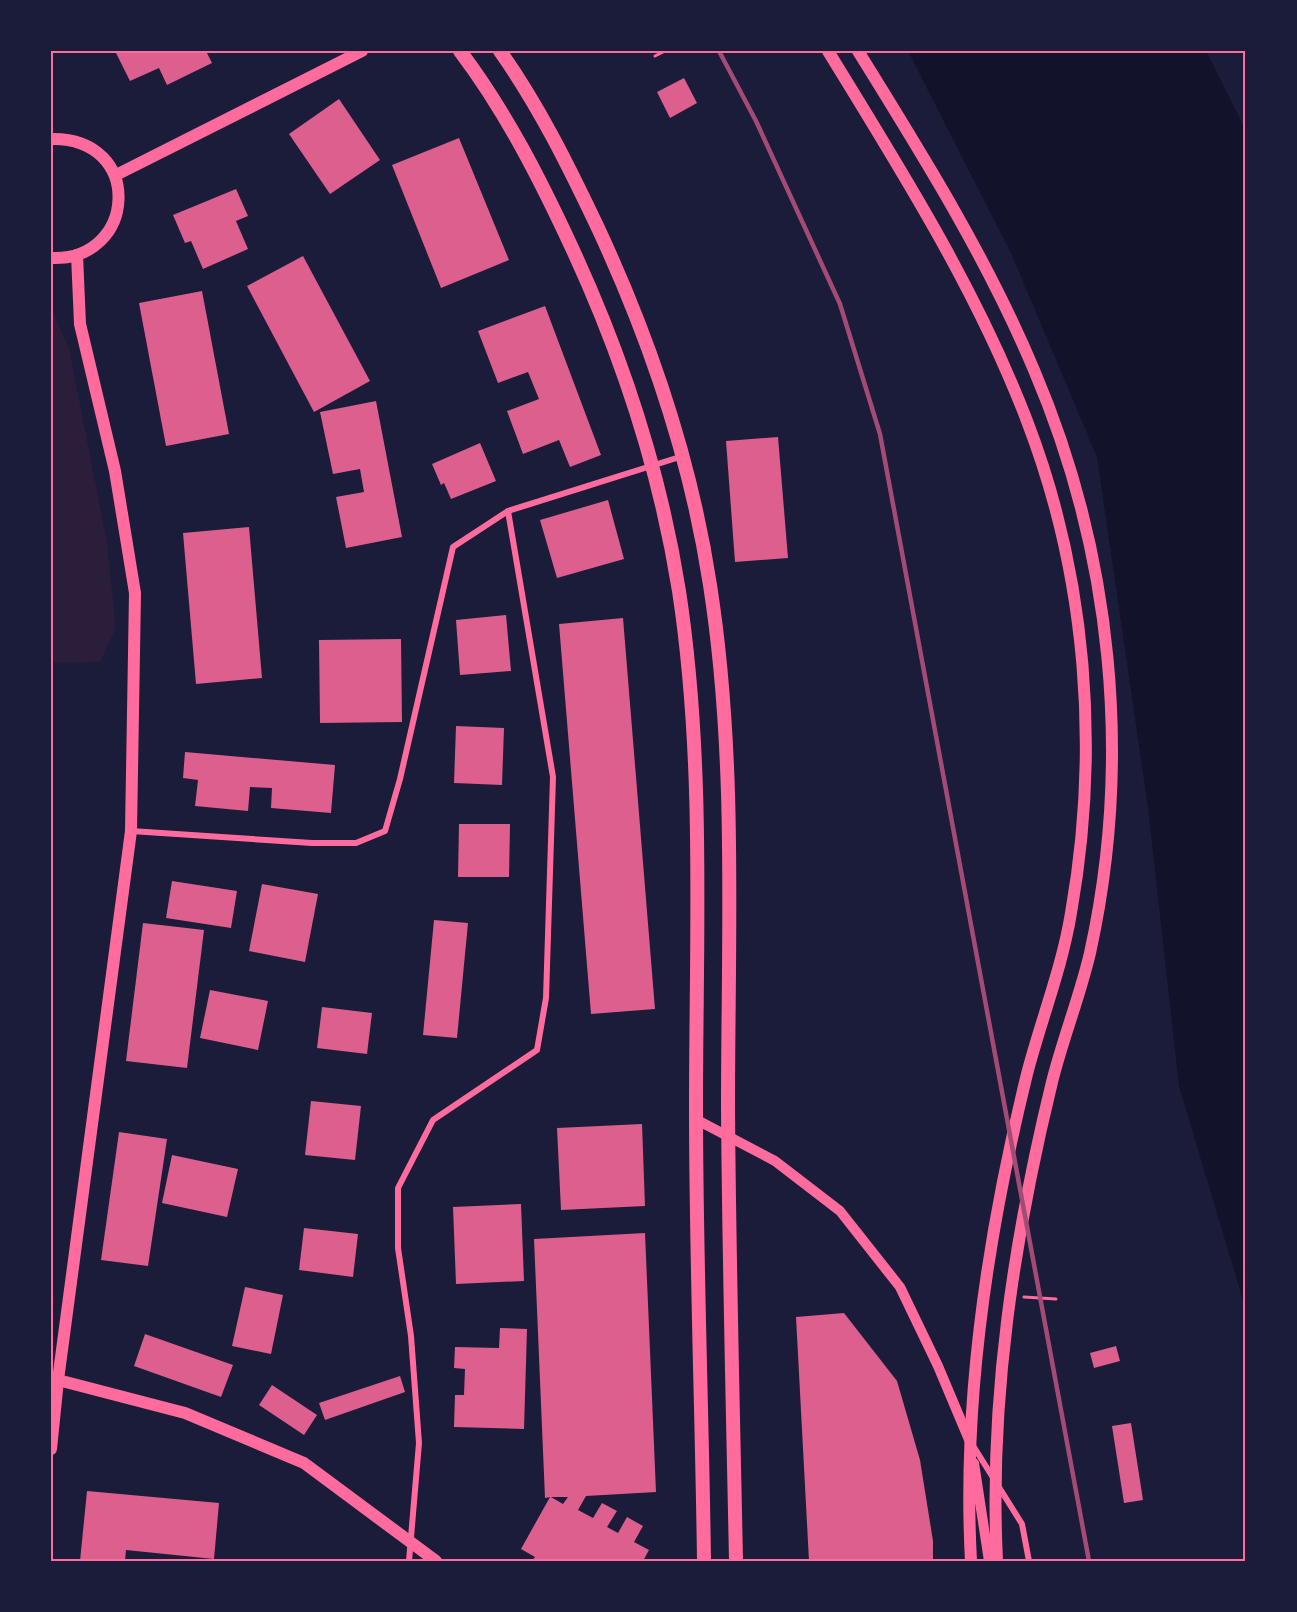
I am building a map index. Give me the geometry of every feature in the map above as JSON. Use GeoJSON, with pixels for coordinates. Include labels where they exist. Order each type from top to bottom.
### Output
{"type":"FeatureCollection","features":[{"type":"Feature","properties":{"kind":"highway"},"geometry":{"type":"LineString","coordinates":[[460,51],[514,130],[582,270],[622,368],[653,466],[679,589],[692,704],[698,859],[696,1120],[704,1561]]}},
{"type":"Feature","properties":{"kind":"highway"},"geometry":{"type":"LineString","coordinates":[[500,51],[547,126],[616,266],[652,357],[683,456],[710,585],[723,702],[730,848],[729,1137],[736,1561]]}},
{"type":"Feature","properties":{"kind":"main road"},"geometry":{"type":"LineString","coordinates":[[116,175],[362,51]]}},
{"type":"Feature","properties":{"kind":"main road"},"geometry":{"type":"LineString","coordinates":[[828,51],[927,215],[981,317],[1011,381],[1041,459],[1061,528],[1082,652],[1086,752],[1077,879],[1065,947],[1037,1035],[1015,1126],[988,1275],[971,1428],[971,1561]]}},
{"type":"Feature","properties":{"kind":"main road"},"geometry":{"type":"LineString","coordinates":[[858,51],[966,232],[1035,371],[1066,451],[1086,521],[1108,650],[1112,744],[1105,863],[1088,960],[1060,1051],[1040,1132],[1012,1287],[997,1429],[997,1561]]}},
{"type":"Feature","properties":{"kind":"main road"},"geometry":{"type":"LineString","coordinates":[[51,138],[68,138],[87,145],[104,158],[116,175],[117,210],[111,226],[101,241],[78,255],[51,258]]}},
{"type":"Feature","properties":{"kind":"main road"},"geometry":{"type":"LineString","coordinates":[[51,1449],[54,1380],[131,831],[135,593],[115,471],[80,324],[78,255]]}},
{"type":"Feature","properties":{"kind":"main road"},"geometry":{"type":"LineString","coordinates":[[54,1380],[185,1413],[304,1463],[436,1561]]}},
{"type":"Feature","properties":{"kind":"street"},"geometry":{"type":"LineString","coordinates":[[131,831],[312,843],[356,843],[385,831],[400,779],[453,547],[508,511],[683,456]]}},
{"type":"Feature","properties":{"kind":"street"},"geometry":{"type":"LineString","coordinates":[[409,1561],[419,1443],[411,1336],[398,1248],[399,1188],[433,1120],[537,1050],[546,998],[553,777],[508,511]]}},
{"type":"Feature","properties":{"kind":"street"},"geometry":{"type":"LineString","coordinates":[[696,1120],[775,1161],[840,1211],[900,1287],[938,1366],[970,1441],[1022,1524],[1029,1561]]}},
{"type":"Feature","properties":{"kind":"street"},"geometry":{"type":"LineString","coordinates":[[970,1441],[989,1561]]}},
{"type":"Feature","properties":{"kind":"path"},"geometry":{"type":"LineString","coordinates":[[655,56],[665,51]]}},
{"type":"Feature","properties":{"kind":"shaded area"},"geometry":{"type":"Polygon","coordinates":[[[908,51],[1206,51],[1246,131],[1246,1310],[1179,1086],[1148,807],[1097,457],[1011,253],[908,51]]]}},
{"type":"Feature","properties":{"kind":"shaded area"},"geometry":{"type":"Polygon","coordinates":[[[51,308],[69,348],[107,542],[116,628],[100,662],[51,663],[51,308]]]}},
{"type":"Feature","properties":{"kind":"building"},"geometry":{"type":"Polygon","coordinates":[[[115,51],[206,51],[212,63],[167,85],[159,68],[130,81],[115,51]]]}},
{"type":"Feature","properties":{"kind":"building"},"geometry":{"type":"Polygon","coordinates":[[[684,78],[697,103],[670,118],[657,92],[684,78]]]}},
{"type":"Feature","properties":{"kind":"building"},"geometry":{"type":"Polygon","coordinates":[[[339,99],[380,160],[330,194],[289,134],[339,99]]]}},
{"type":"Feature","properties":{"kind":"building"},"geometry":{"type":"Polygon","coordinates":[[[459,138],[509,260],[441,288],[392,165],[459,138]]]}},
{"type":"Feature","properties":{"kind":"building"},"geometry":{"type":"Polygon","coordinates":[[[236,189],[248,216],[236,221],[248,249],[203,269],[191,241],[185,243],[173,215],[236,189]]]}},
{"type":"Feature","properties":{"kind":"building"},"geometry":{"type":"Polygon","coordinates":[[[303,256],[370,381],[314,412],[247,286],[303,256]]]}},
{"type":"Feature","properties":{"kind":"building"},"geometry":{"type":"Polygon","coordinates":[[[202,291],[229,434],[166,446],[139,303],[202,291]]]}},
{"type":"Feature","properties":{"kind":"building"},"geometry":{"type":"Polygon","coordinates":[[[545,306],[601,455],[570,467],[559,440],[523,454],[507,411],[539,399],[528,372],[498,383],[478,331],[545,306]]]}},
{"type":"Feature","properties":{"kind":"building"},"geometry":{"type":"Polygon","coordinates":[[[376,401],[402,537],[346,548],[336,497],[364,492],[360,469],[333,474],[320,412],[376,401]]]}},
{"type":"Feature","properties":{"kind":"building"},"geometry":{"type":"Polygon","coordinates":[[[778,437],[788,558],[735,562],[726,441],[778,437]]]}},
{"type":"Feature","properties":{"kind":"building"},"geometry":{"type":"Polygon","coordinates":[[[480,443],[496,481],[451,499],[444,483],[441,485],[432,464],[480,443]]]}},
{"type":"Feature","properties":{"kind":"building"},"geometry":{"type":"Polygon","coordinates":[[[608,500],[624,559],[557,578],[540,520],[608,500]]]}},
{"type":"Feature","properties":{"kind":"building"},"geometry":{"type":"Polygon","coordinates":[[[249,527],[262,678],[196,684],[183,533],[249,527]]]}},
{"type":"Feature","properties":{"kind":"building"},"geometry":{"type":"Polygon","coordinates":[[[506,615],[511,671],[460,675],[456,620],[506,615]]]}},
{"type":"Feature","properties":{"kind":"building"},"geometry":{"type":"Polygon","coordinates":[[[623,618],[655,1009],[591,1014],[559,624],[623,618]]]}},
{"type":"Feature","properties":{"kind":"building"},"geometry":{"type":"Polygon","coordinates":[[[401,639],[402,722],[320,723],[319,640],[401,639]]]}},
{"type":"Feature","properties":{"kind":"building"},"geometry":{"type":"Polygon","coordinates":[[[456,726],[504,728],[502,785],[454,783],[456,726]]]}},
{"type":"Feature","properties":{"kind":"building"},"geometry":{"type":"Polygon","coordinates":[[[185,752],[335,765],[331,813],[271,808],[272,788],[250,787],[248,811],[195,806],[198,780],[183,778],[185,752]]]}},
{"type":"Feature","properties":{"kind":"building"},"geometry":{"type":"Polygon","coordinates":[[[459,824],[510,824],[509,877],[458,877],[459,824]]]}},
{"type":"Feature","properties":{"kind":"building"},"geometry":{"type":"Polygon","coordinates":[[[172,881],[237,891],[231,928],[166,918],[172,881]]]}},
{"type":"Feature","properties":{"kind":"building"},"geometry":{"type":"Polygon","coordinates":[[[262,884],[318,894],[305,962],[249,951],[262,884]]]}},
{"type":"Feature","properties":{"kind":"building"},"geometry":{"type":"Polygon","coordinates":[[[434,920],[468,923],[457,1038],[423,1035],[434,920]]]}},
{"type":"Feature","properties":{"kind":"building"},"geometry":{"type":"Polygon","coordinates":[[[143,923],[204,930],[187,1068],[126,1061],[143,923]]]}},
{"type":"Feature","properties":{"kind":"building"},"geometry":{"type":"Polygon","coordinates":[[[210,990],[268,1001],[258,1050],[200,1038],[210,990]]]}},
{"type":"Feature","properties":{"kind":"building"},"geometry":{"type":"Polygon","coordinates":[[[322,1007],[372,1013],[367,1054],[317,1048],[322,1007]]]}},
{"type":"Feature","properties":{"kind":"building"},"geometry":{"type":"Polygon","coordinates":[[[311,1101],[361,1106],[355,1160],[305,1155],[311,1101]]]}},
{"type":"Feature","properties":{"kind":"building"},"geometry":{"type":"Polygon","coordinates":[[[642,1124],[645,1206],[561,1210],[557,1128],[642,1124]]]}},
{"type":"Feature","properties":{"kind":"building"},"geometry":{"type":"Polygon","coordinates":[[[119,1132],[167,1139],[148,1266],[101,1260],[119,1132]]]}},
{"type":"Feature","properties":{"kind":"building"},"geometry":{"type":"Polygon","coordinates":[[[172,1155],[238,1169],[227,1217],[162,1203],[172,1155]]]}},
{"type":"Feature","properties":{"kind":"building"},"geometry":{"type":"Polygon","coordinates":[[[521,1204],[524,1281],[456,1284],[453,1207],[521,1204]]]}},
{"type":"Feature","properties":{"kind":"building"},"geometry":{"type":"Polygon","coordinates":[[[304,1228],[358,1234],[353,1277],[299,1270],[304,1228]]]}},
{"type":"Feature","properties":{"kind":"building"},"geometry":{"type":"Polygon","coordinates":[[[645,1233],[656,1492],[586,1496],[578,1510],[593,1518],[602,1503],[617,1511],[607,1527],[618,1533],[627,1517],[643,1526],[634,1542],[649,1550],[643,1561],[532,1561],[535,1557],[521,1549],[550,1497],[545,1498],[534,1239],[645,1233]],[[551,1497],[563,1504],[568,1497],[551,1497]]]}},
{"type":"Feature","properties":{"kind":"building"},"geometry":{"type":"Polygon","coordinates":[[[245,1287],[283,1295],[271,1354],[232,1346],[245,1287]]]}},
{"type":"Feature","properties":{"kind":"building"},"geometry":{"type":"Polygon","coordinates":[[[844,1313],[897,1381],[920,1460],[933,1541],[933,1561],[809,1561],[796,1317],[844,1313]]]}},
{"type":"Feature","properties":{"kind":"building"},"geometry":{"type":"Polygon","coordinates":[[[500,1328],[527,1329],[524,1429],[454,1427],[455,1395],[464,1395],[465,1369],[454,1368],[455,1347],[499,1348],[500,1328]]]}},
{"type":"Feature","properties":{"kind":"building"},"geometry":{"type":"Polygon","coordinates":[[[145,1334],[233,1365],[221,1397],[134,1366],[145,1334]]]}},
{"type":"Feature","properties":{"kind":"building"},"geometry":{"type":"Polygon","coordinates":[[[1116,1346],[1120,1361],[1094,1368],[1090,1353],[1116,1346]]]}},
{"type":"Feature","properties":{"kind":"building"},"geometry":{"type":"Polygon","coordinates":[[[400,1376],[405,1392],[325,1420],[319,1403],[400,1376]]]}},
{"type":"Feature","properties":{"kind":"building"},"geometry":{"type":"Polygon","coordinates":[[[272,1385],[317,1415],[304,1435],[259,1405],[272,1385]]]}},
{"type":"Feature","properties":{"kind":"building"},"geometry":{"type":"Polygon","coordinates":[[[1131,1423],[1143,1500],[1124,1503],[1112,1426],[1131,1423]]]}},
{"type":"Feature","properties":{"kind":"building"},"geometry":{"type":"Polygon","coordinates":[[[87,1491],[219,1503],[214,1559],[126,1550],[125,1561],[80,1561],[87,1491]]]}},
{"type":"Feature","properties":{"kind":"railway"},"geometry":{"type":"LineString","coordinates":[[719,51],[756,121],[840,304],[880,434],[1089,1561]]}}]}
